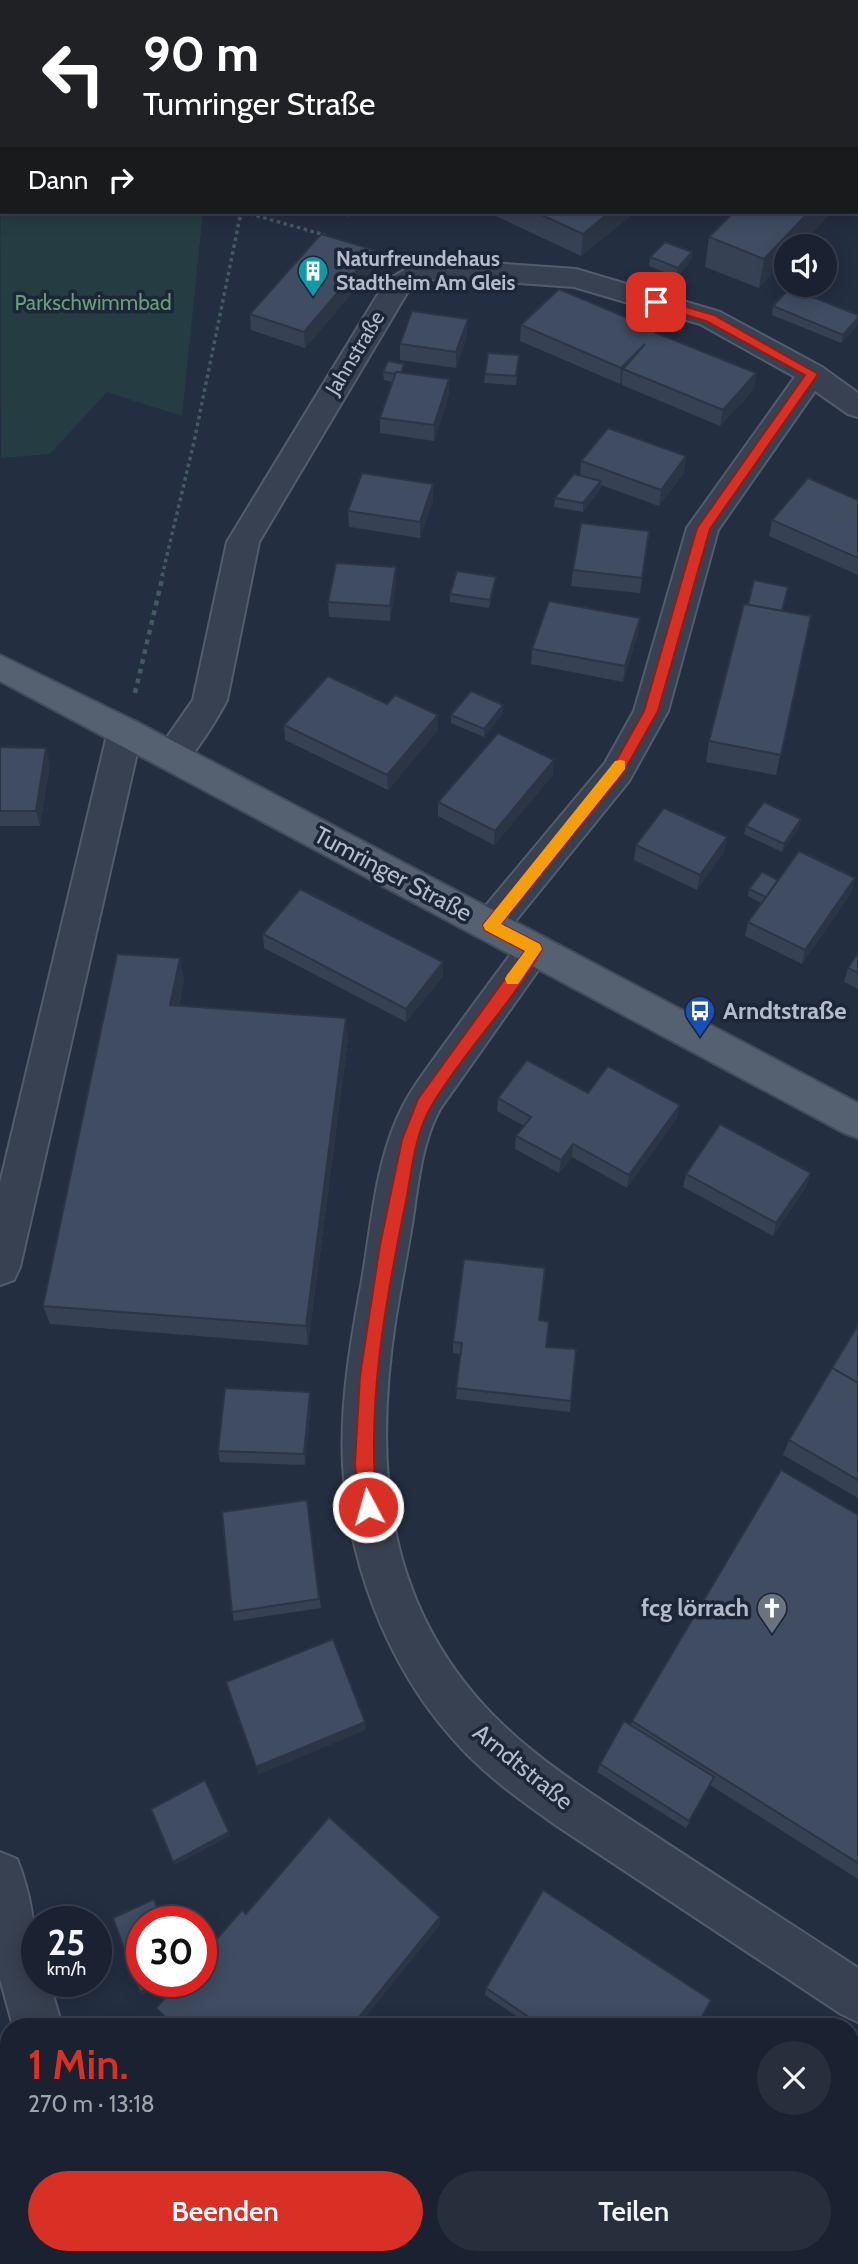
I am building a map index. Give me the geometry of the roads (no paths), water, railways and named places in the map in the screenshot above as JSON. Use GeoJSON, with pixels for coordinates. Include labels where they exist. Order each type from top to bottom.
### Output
{"type":"FeatureCollection","features":[{"type":"Feature","properties":{"kind":"main road","name":"Tumringer Straße"},"geometry":{"type":"LineString","coordinates":[[0,667],[491,925],[858,1122]]}},
{"type":"Feature","properties":{"kind":"street","name":"Jahnstraße"},"geometry":{"type":"LineString","coordinates":[[170,756],[205,712],[210,700],[243,542],[396,287],[421,272],[450,269],[576,278],[710,318],[812,374],[858,407]]}},
{"type":"Feature","properties":{"kind":"street"},"geometry":{"type":"LineString","coordinates":[[491,925],[617,772],[651,711],[703,528],[812,374]]}},
{"type":"Feature","properties":{"kind":"street"},"geometry":{"type":"LineString","coordinates":[[0,1267],[125,731]]}},
{"type":"Feature","properties":{"kind":"street","name":"Arndtstraße"},"geometry":{"type":"LineString","coordinates":[[535,949],[424,1103],[406,1155],[384,1269],[365,1423],[367,1496],[378,1548],[396,1605],[417,1647],[440,1686],[466,1720],[493,1748],[580,1814],[858,1997]]}},
{"type":"Feature","properties":{"kind":"street"},"geometry":{"type":"LineString","coordinates":[[0,1877],[14,1943],[36,2018]]}},
{"type":"Feature","properties":{"kind":"place","name":"Naturfreundehaus Stadtheim Am Gleis"},"geometry":{"type":"Point","coordinates":[313,298]}},
{"type":"Feature","properties":{"kind":"place","name":"Arndtstraße"},"geometry":{"type":"Point","coordinates":[700,1038]}},
{"type":"Feature","properties":{"kind":"place","name":"fcg lörrach"},"geometry":{"type":"Point","coordinates":[772,1635]}},
{"type":"Feature","properties":{"kind":"park label","name":"Parkschwimmbad"},"geometry":{"type":"Point","coordinates":[93,303]}}]}
